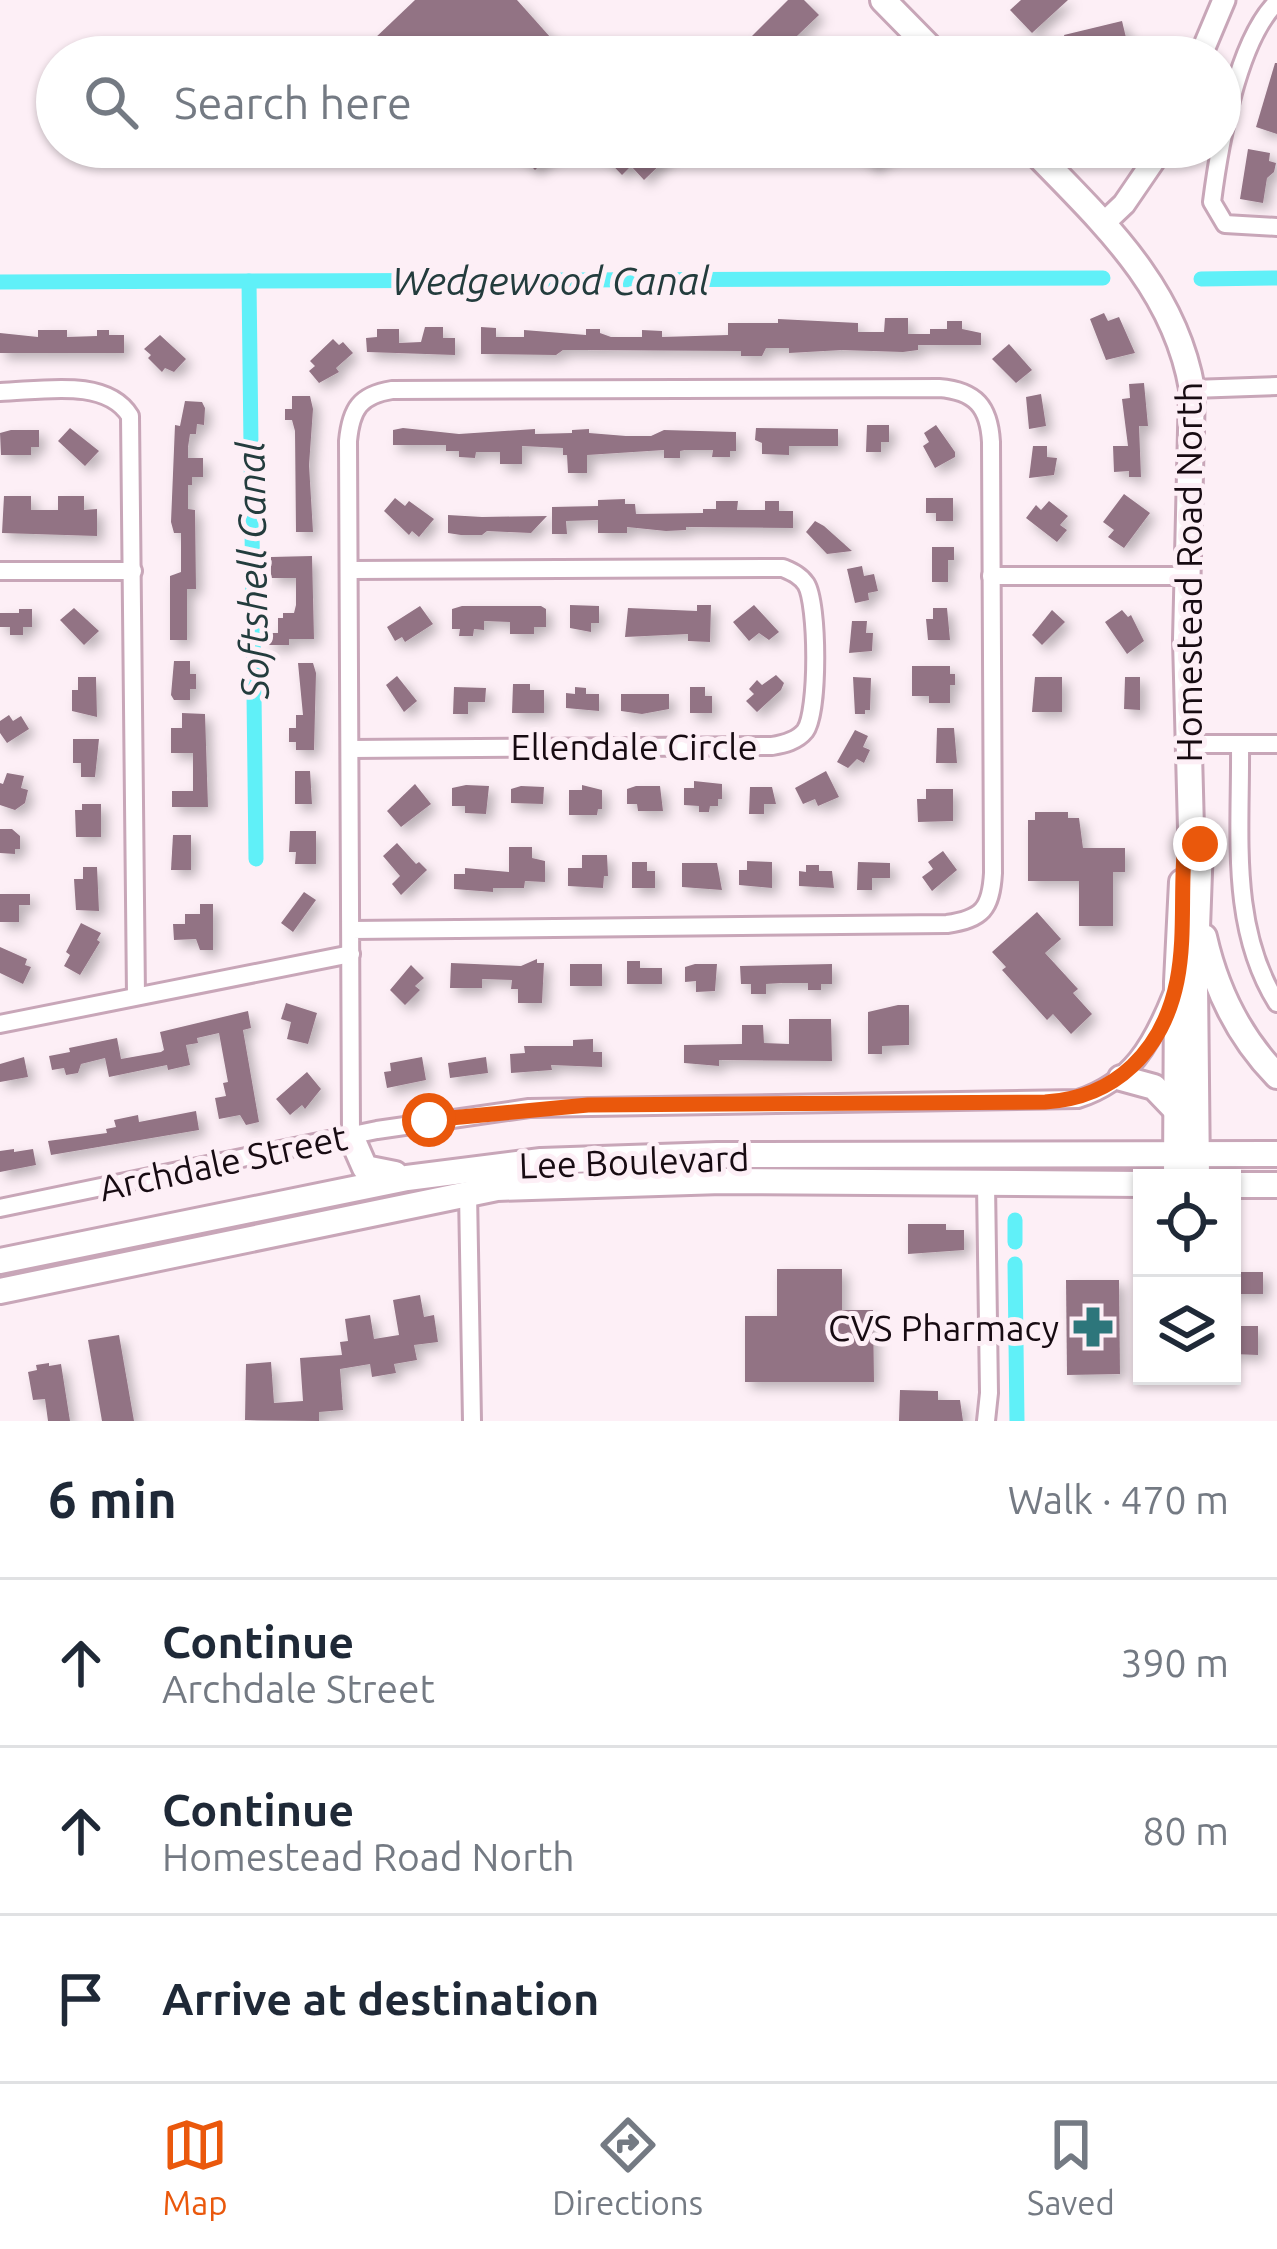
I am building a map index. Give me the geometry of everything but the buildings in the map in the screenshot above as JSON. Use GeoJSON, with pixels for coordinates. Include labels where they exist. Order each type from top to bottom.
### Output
{"type":"FeatureCollection","features":[{"type":"Feature","properties":{"kind":"main road"},"geometry":{"type":"LineString","coordinates":[[883,0],[918,36]]}},
{"type":"Feature","properties":{"kind":"main road","name":"Homestead Road North"},"geometry":{"type":"LineString","coordinates":[[1050,168],[1138,261],[1184,348],[1192,389],[1187,744],[1193,835],[1200,844],[1187,1166]]}},
{"type":"Feature","properties":{"kind":"main road","name":"Homestead Road North"},"geometry":{"type":"LineString","coordinates":[[1187,1166],[1176,1110],[1177,982],[1185,842],[1193,835]]}},
{"type":"Feature","properties":{"kind":"main road"},"geometry":{"type":"LineString","coordinates":[[1198,895],[1204,938],[1222,995],[1245,1038],[1277,1076]]}},
{"type":"Feature","properties":{"kind":"main road"},"geometry":{"type":"LineString","coordinates":[[1121,1078],[1154,1087],[1176,1110]]}},
{"type":"Feature","properties":{"kind":"main road"},"geometry":{"type":"LineString","coordinates":[[351,1136],[365,1168],[416,1177]]}},
{"type":"Feature","properties":{"kind":"main road"},"geometry":{"type":"LineString","coordinates":[[328,1194],[344,1175],[351,1136]]}},
{"type":"Feature","properties":{"kind":"main road","name":"Lee Boulevard"},"geometry":{"type":"LineString","coordinates":[[0,1291],[136,1263],[466,1181],[612,1158],[843,1156],[1187,1166],[1277,1154]]}},
{"type":"Feature","properties":{"kind":"main road"},"geometry":{"type":"LineString","coordinates":[[741,1181],[745,1174],[814,1168],[843,1156]]}},
{"type":"Feature","properties":{"kind":"main road","name":"Lee Boulevard"},"geometry":{"type":"LineString","coordinates":[[0,1261],[416,1177],[540,1184],[1133,1184]]}},
{"type":"Feature","properties":{"kind":"main road"},"geometry":{"type":"LineString","coordinates":[[1241,1184],[1277,1185]]}},
{"type":"Feature","properties":{"kind":"main road"},"geometry":{"type":"LineString","coordinates":[[136,1263],[139,1247],[242,1224],[264,1206]]}},
{"type":"Feature","properties":{"kind":"street"},"geometry":{"type":"LineString","coordinates":[[1208,36],[1223,0]]}},
{"type":"Feature","properties":{"kind":"street"},"geometry":{"type":"LineString","coordinates":[[1241,73],[1261,22],[1277,2]]}},
{"type":"Feature","properties":{"kind":"street"},"geometry":{"type":"LineString","coordinates":[[1104,223],[1149,168]]}},
{"type":"Feature","properties":{"kind":"street"},"geometry":{"type":"LineString","coordinates":[[1220,168],[1212,202],[1225,224],[1277,227]]}},
{"type":"Feature","properties":{"kind":"street"},"geometry":{"type":"LineString","coordinates":[[1192,389],[1277,386]]}},
{"type":"Feature","properties":{"kind":"street"},"geometry":{"type":"LineString","coordinates":[[351,930],[971,921],[985,908],[992,890],[991,442],[982,403],[959,390],[939,388],[392,390],[359,402],[350,420],[348,441],[351,1136]]}},
{"type":"Feature","properties":{"kind":"street"},"geometry":{"type":"LineString","coordinates":[[0,392],[101,392],[122,403],[133,431],[136,996]]}},
{"type":"Feature","properties":{"kind":"street","name":"Ellendale Circle"},"geometry":{"type":"LineString","coordinates":[[350,570],[783,568],[808,586],[814,671],[812,715],[804,733],[772,746],[351,749]]}},
{"type":"Feature","properties":{"kind":"street"},"geometry":{"type":"LineString","coordinates":[[0,571],[133,571]]}},
{"type":"Feature","properties":{"kind":"street"},"geometry":{"type":"LineString","coordinates":[[991,576],[1189,576]]}},
{"type":"Feature","properties":{"kind":"street"},"geometry":{"type":"LineString","coordinates":[[1187,744],[1277,744]]}},
{"type":"Feature","properties":{"kind":"street"},"geometry":{"type":"LineString","coordinates":[[1240,745],[1242,904],[1253,957],[1277,1003]]}},
{"type":"Feature","properties":{"kind":"street"},"geometry":{"type":"LineString","coordinates":[[0,1024],[351,954]]}},
{"type":"Feature","properties":{"kind":"street"},"geometry":{"type":"LineString","coordinates":[[1121,1078],[1150,1043],[1177,982]]}},
{"type":"Feature","properties":{"kind":"street","name":"Archdale Street"},"geometry":{"type":"LineString","coordinates":[[0,1208],[429,1120],[549,1107],[1063,1101],[1096,1093],[1121,1078]]}},
{"type":"Feature","properties":{"kind":"street"},"geometry":{"type":"LineString","coordinates":[[466,1181],[472,1421]]}},
{"type":"Feature","properties":{"kind":"street"},"geometry":{"type":"LineString","coordinates":[[986,1184],[986,1421]]}},
{"type":"Feature","properties":{"kind":"waterway","name":"Wedgewood Canal"},"geometry":{"type":"LineString","coordinates":[[0,282],[1103,278]]}},
{"type":"Feature","properties":{"kind":"waterway","name":"Wedgewood Canal"},"geometry":{"type":"LineString","coordinates":[[1201,279],[1277,278]]}},
{"type":"Feature","properties":{"kind":"waterway","name":"Softshell Canal"},"geometry":{"type":"LineString","coordinates":[[249,281],[256,859]]}},
{"type":"Feature","properties":{"kind":"waterway"},"geometry":{"type":"LineString","coordinates":[[1015,1220],[1015,1242]]}},
{"type":"Feature","properties":{"kind":"waterway"},"geometry":{"type":"LineString","coordinates":[[1015,1264],[1017,1421]]}},
{"type":"Feature","properties":{"kind":"place","name":"CVS Pharmacy"},"geometry":{"type":"Point","coordinates":[1093,1327]}},
{"type":"Feature","properties":{"kind":"route"},"geometry":{"type":"LineString","coordinates":[[429,1120],[588,1105],[1045,1102],[1096,1093],[1127,1073],[1160,1026],[1177,982],[1185,842],[1193,835],[1200,844]]}}]}
